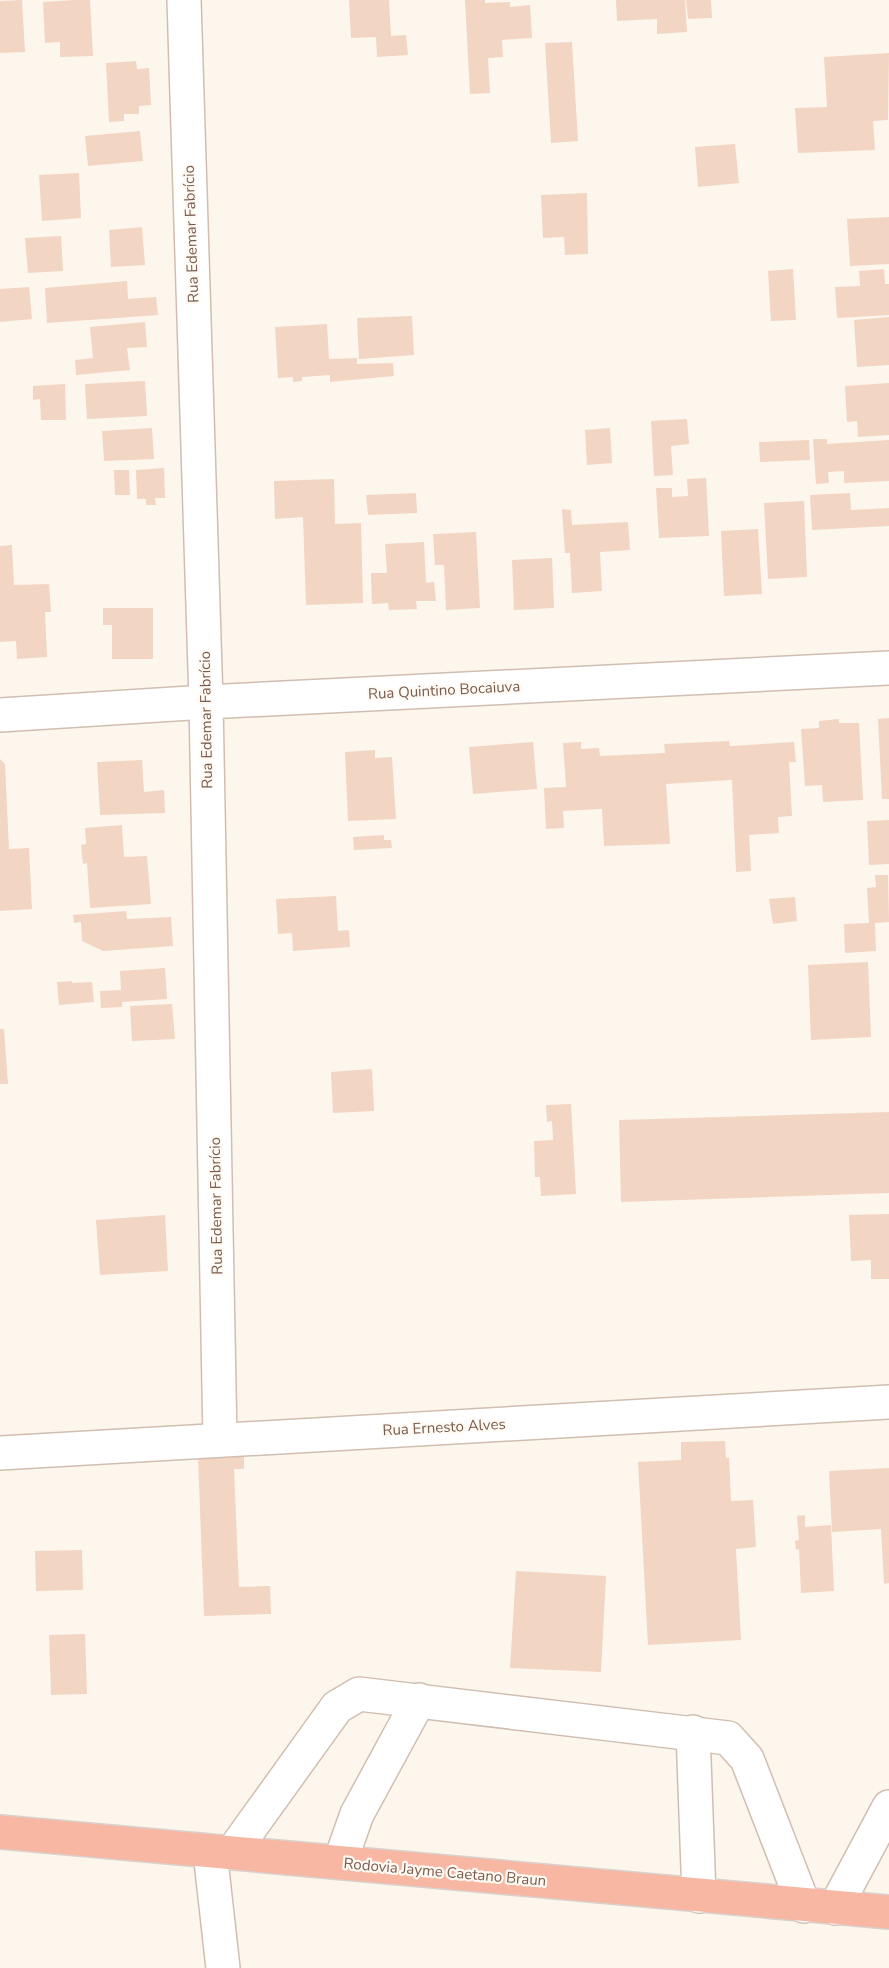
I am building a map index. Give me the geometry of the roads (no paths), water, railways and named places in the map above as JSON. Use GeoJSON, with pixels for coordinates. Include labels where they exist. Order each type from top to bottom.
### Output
{"type":"FeatureCollection","features":[{"type":"Feature","properties":{"kind":"highway","name":"Rodovia Jayme Caetano Braun"},"geometry":{"type":"LineString","coordinates":[[0,1832],[889,1912]]}},
{"type":"Feature","properties":{"kind":"street","name":"Rua Edemar Fabrício"},"geometry":{"type":"LineString","coordinates":[[184,0],[206,702],[220,1440]]}},
{"type":"Feature","properties":{"kind":"street","name":"Rua Quintino Bocaiuva"},"geometry":{"type":"LineString","coordinates":[[0,715],[206,702],[889,668]]}},
{"type":"Feature","properties":{"kind":"street","name":"Rua Ernesto Alves"},"geometry":{"type":"LineString","coordinates":[[0,1453],[889,1402]]}},
{"type":"Feature","properties":{"kind":"street"},"geometry":{"type":"LineString","coordinates":[[223,1968],[221,1852],[337,1707],[359,1694],[728,1737],[742,1749],[820,1907],[889,1807]]}},
{"type":"Feature","properties":{"kind":"street"},"geometry":{"type":"LineString","coordinates":[[340,1862],[357,1814],[418,1700]]}},
{"type":"Feature","properties":{"kind":"street"},"geometry":{"type":"LineString","coordinates":[[693,1732],[699,1896]]}}]}
